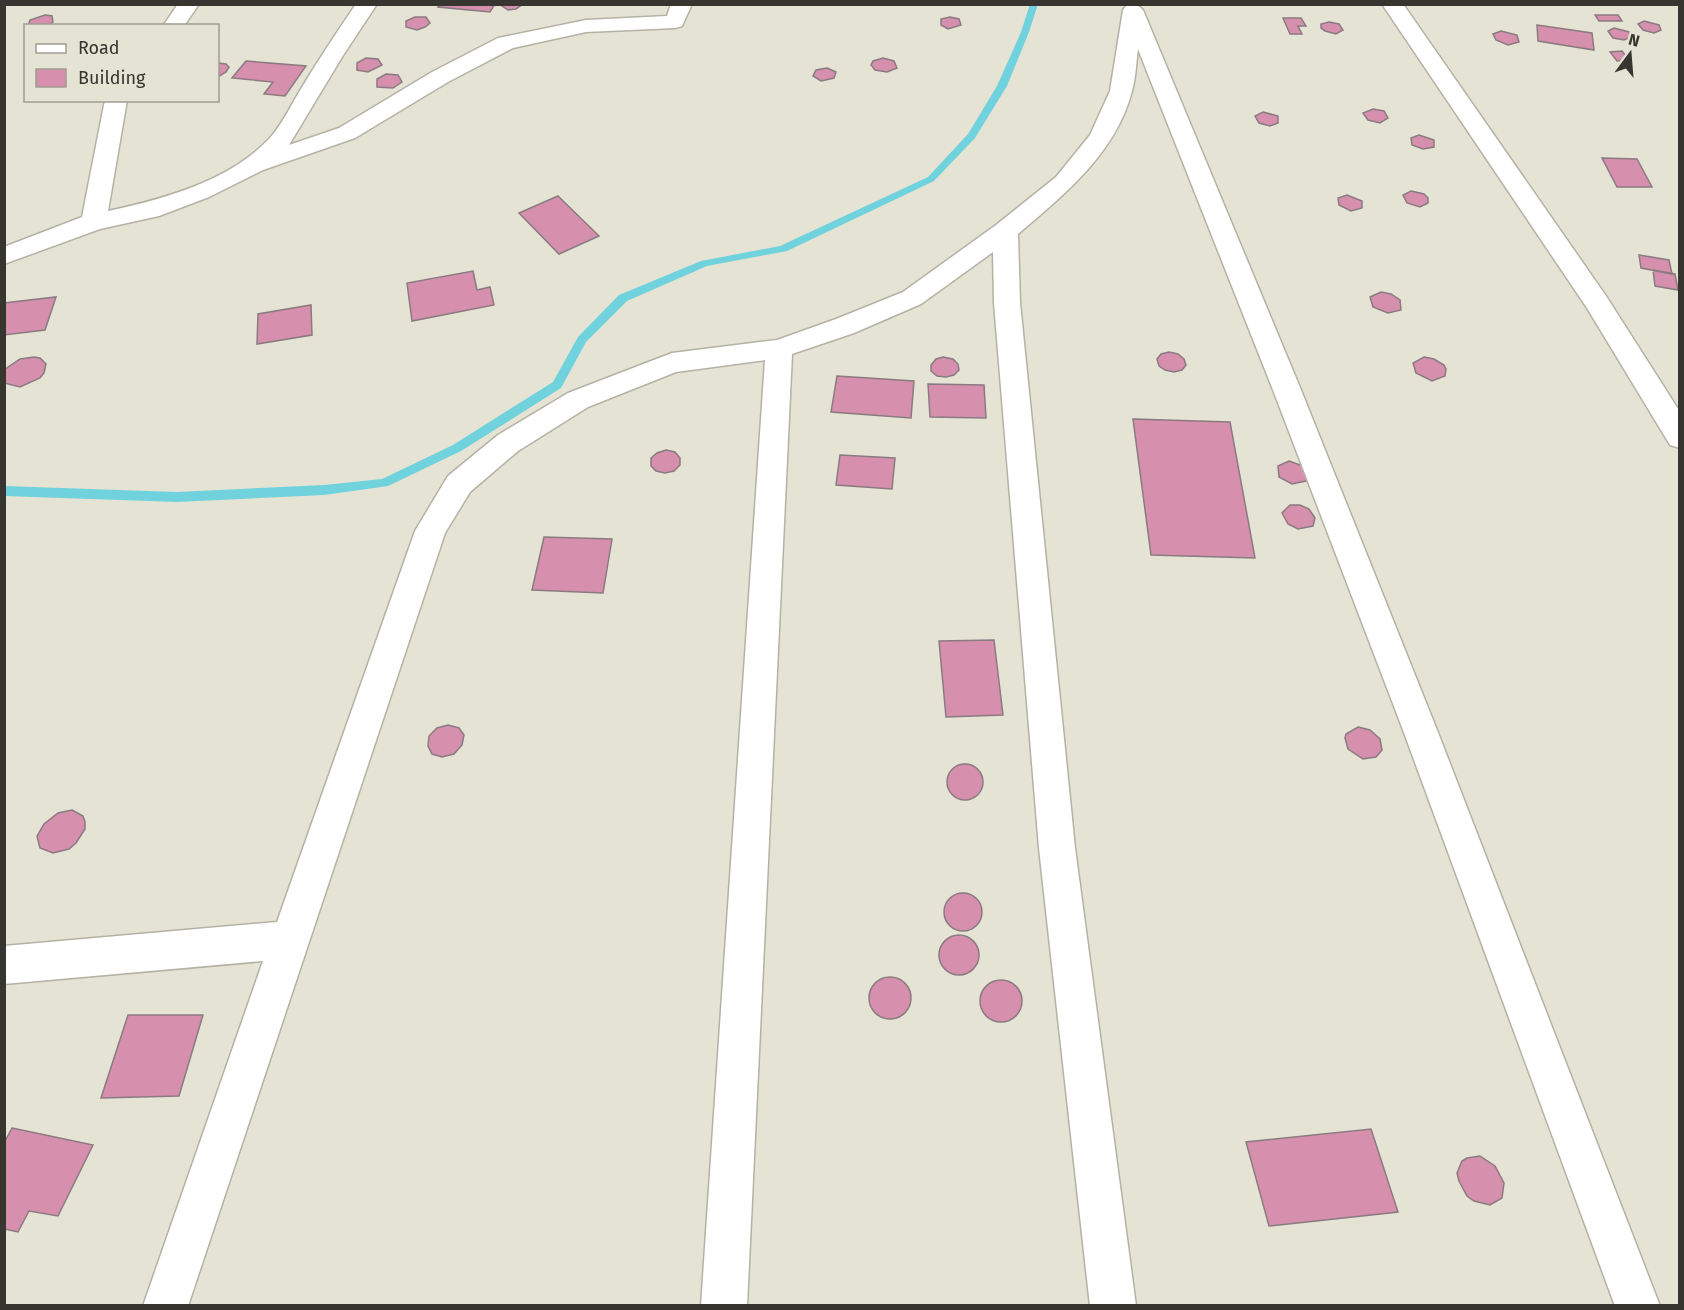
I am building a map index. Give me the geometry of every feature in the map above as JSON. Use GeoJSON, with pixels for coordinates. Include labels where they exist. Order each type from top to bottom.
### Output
{"type":"FeatureCollection","features":[{"type":"Feature","properties":{"kind":"street"},"geometry":{"type":"LineString","coordinates":[[174,24],[189,4]]}},
{"type":"Feature","properties":{"kind":"street"},"geometry":{"type":"LineString","coordinates":[[255,165],[280,141],[331,57],[367,4]]}},
{"type":"Feature","properties":{"kind":"street"},"geometry":{"type":"LineString","coordinates":[[4,256],[94,222],[160,206],[200,192],[255,165],[347,133],[440,77],[506,43],[586,26],[675,22],[682,4]]}},
{"type":"Feature","properties":{"kind":"street"},"geometry":{"type":"LineString","coordinates":[[1392,4],[1597,302],[1680,437]]}},
{"type":"Feature","properties":{"kind":"street"},"geometry":{"type":"LineString","coordinates":[[165,1305],[430,531],[459,484],[508,443],[578,400],[672,363],[779,349],[912,298],[1005,231],[1065,182],[1101,137],[1121,91],[1136,7]]}},
{"type":"Feature","properties":{"kind":"street"},"geometry":{"type":"LineString","coordinates":[[1136,7],[1420,730],[1638,1305]]}},
{"type":"Feature","properties":{"kind":"street"},"geometry":{"type":"LineString","coordinates":[[94,222],[116,102]]}},
{"type":"Feature","properties":{"kind":"street"},"geometry":{"type":"LineString","coordinates":[[1005,231],[1007,303],[1056,836],[1113,1305]]}},
{"type":"Feature","properties":{"kind":"street"},"geometry":{"type":"LineString","coordinates":[[724,1305],[779,349]]}},
{"type":"Feature","properties":{"kind":"street"},"geometry":{"type":"LineString","coordinates":[[4,965],[291,940]]}},
{"type":"Feature","properties":{"kind":"building"},"geometry":{"type":"Polygon","coordinates":[[[440,4],[495,4],[490,12],[438,7],[440,4]]]}},
{"type":"Feature","properties":{"kind":"building"},"geometry":{"type":"Polygon","coordinates":[[[499,4],[523,4],[516,9],[508,10],[499,4]]]}},
{"type":"Feature","properties":{"kind":"building"},"geometry":{"type":"Polygon","coordinates":[[[45,15],[52,16],[53,22],[29,24],[30,20],[45,15]]]}},
{"type":"Feature","properties":{"kind":"building"},"geometry":{"type":"Polygon","coordinates":[[[1595,15],[1618,15],[1622,21],[1599,21],[1595,15]]]}},
{"type":"Feature","properties":{"kind":"building"},"geometry":{"type":"Polygon","coordinates":[[[415,17],[426,17],[430,23],[417,30],[406,27],[406,21],[415,17]]]}},
{"type":"Feature","properties":{"kind":"building"},"geometry":{"type":"Polygon","coordinates":[[[950,17],[959,19],[961,25],[948,29],[941,25],[941,19],[950,17]]]}},
{"type":"Feature","properties":{"kind":"building"},"geometry":{"type":"Polygon","coordinates":[[[1283,18],[1301,18],[1306,26],[1298,26],[1302,34],[1290,34],[1283,18]]]}},
{"type":"Feature","properties":{"kind":"building"},"geometry":{"type":"Polygon","coordinates":[[[1644,21],[1659,25],[1661,30],[1654,33],[1643,30],[1638,24],[1644,21]]]}},
{"type":"Feature","properties":{"kind":"building"},"geometry":{"type":"Polygon","coordinates":[[[1329,22],[1339,24],[1343,30],[1336,34],[1321,28],[1321,24],[1329,22]]]}},
{"type":"Feature","properties":{"kind":"building"},"geometry":{"type":"Polygon","coordinates":[[[1537,25],[1592,33],[1594,50],[1538,41],[1537,25]]]}},
{"type":"Feature","properties":{"kind":"building"},"geometry":{"type":"Polygon","coordinates":[[[1614,28],[1629,32],[1631,37],[1624,40],[1613,38],[1608,31],[1614,28]]]}},
{"type":"Feature","properties":{"kind":"building"},"geometry":{"type":"Polygon","coordinates":[[[1501,31],[1517,35],[1519,42],[1508,45],[1496,40],[1493,34],[1501,31]]]}},
{"type":"Feature","properties":{"kind":"building"},"geometry":{"type":"Polygon","coordinates":[[[1622,51],[1629,60],[1617,61],[1610,52],[1622,51]]]}},
{"type":"Feature","properties":{"kind":"building"},"geometry":{"type":"Polygon","coordinates":[[[366,58],[378,59],[382,65],[368,72],[357,70],[357,63],[366,58]]]}},
{"type":"Feature","properties":{"kind":"building"},"geometry":{"type":"Polygon","coordinates":[[[883,58],[894,61],[897,68],[887,72],[875,70],[871,65],[873,61],[883,58]]]}},
{"type":"Feature","properties":{"kind":"building"},"geometry":{"type":"Polygon","coordinates":[[[246,61],[306,66],[285,96],[264,94],[273,82],[232,78],[246,61]]]}},
{"type":"Feature","properties":{"kind":"building"},"geometry":{"type":"Polygon","coordinates":[[[219,63],[229,67],[219,76],[219,63]]]}},
{"type":"Feature","properties":{"kind":"building"},"geometry":{"type":"Polygon","coordinates":[[[827,68],[836,72],[834,78],[821,81],[813,76],[816,70],[827,68]]]}},
{"type":"Feature","properties":{"kind":"building"},"geometry":{"type":"Polygon","coordinates":[[[386,74],[398,75],[402,82],[393,88],[377,87],[377,79],[386,74]]]}},
{"type":"Feature","properties":{"kind":"building"},"geometry":{"type":"Polygon","coordinates":[[[1373,109],[1384,111],[1388,118],[1380,123],[1368,120],[1363,113],[1373,109]]]}},
{"type":"Feature","properties":{"kind":"building"},"geometry":{"type":"Polygon","coordinates":[[[1263,112],[1278,116],[1278,123],[1270,126],[1259,123],[1255,116],[1263,112]]]}},
{"type":"Feature","properties":{"kind":"building"},"geometry":{"type":"Polygon","coordinates":[[[1419,135],[1434,140],[1434,147],[1423,149],[1412,145],[1411,138],[1419,135]]]}},
{"type":"Feature","properties":{"kind":"building"},"geometry":{"type":"Polygon","coordinates":[[[1602,158],[1637,159],[1652,187],[1617,187],[1602,158]]]}},
{"type":"Feature","properties":{"kind":"building"},"geometry":{"type":"Polygon","coordinates":[[[1411,191],[1424,194],[1428,198],[1428,203],[1420,207],[1407,203],[1403,195],[1411,191]]]}},
{"type":"Feature","properties":{"kind":"building"},"geometry":{"type":"Polygon","coordinates":[[[1347,195],[1362,201],[1362,208],[1351,211],[1339,205],[1338,198],[1347,195]]]}},
{"type":"Feature","properties":{"kind":"building"},"geometry":{"type":"Polygon","coordinates":[[[558,196],[599,236],[559,254],[519,213],[558,196]]]}},
{"type":"Feature","properties":{"kind":"building"},"geometry":{"type":"Polygon","coordinates":[[[1639,255],[1669,260],[1672,274],[1641,268],[1639,255]]]}},
{"type":"Feature","properties":{"kind":"building"},"geometry":{"type":"Polygon","coordinates":[[[1653,270],[1675,274],[1678,290],[1655,286],[1653,270]]]}},
{"type":"Feature","properties":{"kind":"building"},"geometry":{"type":"Polygon","coordinates":[[[473,271],[477,290],[490,287],[494,305],[412,321],[407,283],[473,271]]]}},
{"type":"Feature","properties":{"kind":"building"},"geometry":{"type":"Polygon","coordinates":[[[1381,292],[1391,294],[1400,300],[1401,310],[1388,313],[1373,307],[1370,297],[1381,292]]]}},
{"type":"Feature","properties":{"kind":"building"},"geometry":{"type":"Polygon","coordinates":[[[56,297],[45,330],[4,335],[4,303],[56,297]]]}},
{"type":"Feature","properties":{"kind":"building"},"geometry":{"type":"Polygon","coordinates":[[[311,305],[312,335],[257,344],[258,314],[311,305]]]}},
{"type":"Feature","properties":{"kind":"building"},"geometry":{"type":"Polygon","coordinates":[[[1169,352],[1178,354],[1184,359],[1186,365],[1182,370],[1174,372],[1159,366],[1157,359],[1161,354],[1169,352]]]}},
{"type":"Feature","properties":{"kind":"building"},"geometry":{"type":"Polygon","coordinates":[[[943,357],[953,359],[958,364],[959,370],[954,375],[937,376],[931,371],[931,365],[936,359],[943,357]]]}},
{"type":"Feature","properties":{"kind":"building"},"geometry":{"type":"Polygon","coordinates":[[[1424,357],[1434,359],[1444,365],[1445,376],[1432,381],[1416,373],[1413,363],[1424,357]]]}},
{"type":"Feature","properties":{"kind":"building"},"geometry":{"type":"Polygon","coordinates":[[[40,358],[46,364],[40,378],[20,387],[4,383],[4,370],[20,359],[40,358]]]}},
{"type":"Feature","properties":{"kind":"building"},"geometry":{"type":"Polygon","coordinates":[[[837,376],[914,381],[911,418],[831,412],[837,376]]]}},
{"type":"Feature","properties":{"kind":"building"},"geometry":{"type":"Polygon","coordinates":[[[928,384],[984,385],[986,418],[930,417],[928,384]]]}},
{"type":"Feature","properties":{"kind":"building"},"geometry":{"type":"Polygon","coordinates":[[[1133,419],[1230,422],[1255,558],[1151,555],[1133,419]]]}},
{"type":"Feature","properties":{"kind":"building"},"geometry":{"type":"Polygon","coordinates":[[[666,450],[675,452],[680,458],[680,465],[674,471],[665,473],[656,471],[651,466],[651,458],[666,450]]]}},
{"type":"Feature","properties":{"kind":"building"},"geometry":{"type":"Polygon","coordinates":[[[840,455],[895,458],[892,489],[836,485],[840,455]]]}},
{"type":"Feature","properties":{"kind":"building"},"geometry":{"type":"Polygon","coordinates":[[[1289,461],[1303,466],[1309,478],[1306,481],[1292,484],[1279,477],[1278,466],[1289,461]]]}},
{"type":"Feature","properties":{"kind":"building"},"geometry":{"type":"Polygon","coordinates":[[[1290,505],[1300,505],[1309,509],[1315,518],[1313,526],[1298,529],[1288,524],[1282,513],[1290,505]]]}},
{"type":"Feature","properties":{"kind":"building"},"geometry":{"type":"Polygon","coordinates":[[[544,537],[612,539],[603,593],[532,590],[544,537]]]}},
{"type":"Feature","properties":{"kind":"building"},"geometry":{"type":"Polygon","coordinates":[[[994,640],[1003,715],[946,717],[939,641],[994,640]]]}},
{"type":"Feature","properties":{"kind":"building"},"geometry":{"type":"Polygon","coordinates":[[[448,725],[459,728],[464,735],[462,745],[454,754],[442,757],[432,754],[428,746],[429,736],[437,728],[448,725]]]}},
{"type":"Feature","properties":{"kind":"building"},"geometry":{"type":"Polygon","coordinates":[[[1358,727],[1370,730],[1380,739],[1382,750],[1376,757],[1363,759],[1348,749],[1346,734],[1358,727]]]}},
{"type":"Feature","properties":{"kind":"building"},"geometry":{"type":"Polygon","coordinates":[[[965,764],[977,770],[983,782],[977,794],[965,800],[953,794],[947,782],[953,770],[965,764]]]}},
{"type":"Feature","properties":{"kind":"building"},"geometry":{"type":"Polygon","coordinates":[[[72,810],[83,816],[85,822],[85,829],[76,843],[69,849],[53,853],[40,848],[37,836],[44,824],[58,813],[72,810]]]}},
{"type":"Feature","properties":{"kind":"building"},"geometry":{"type":"Polygon","coordinates":[[[963,893],[977,898],[982,912],[977,926],[963,931],[949,926],[944,912],[949,898],[963,893]]]}},
{"type":"Feature","properties":{"kind":"building"},"geometry":{"type":"Polygon","coordinates":[[[959,935],[967,936],[973,941],[978,947],[978,963],[973,969],[967,974],[959,975],[951,974],[945,969],[940,963],[939,955],[940,947],[945,941],[951,936],[959,935]]]}},
{"type":"Feature","properties":{"kind":"building"},"geometry":{"type":"Polygon","coordinates":[[[890,977],[905,983],[911,998],[905,1013],[890,1019],[875,1013],[869,998],[875,983],[890,977]]]}},
{"type":"Feature","properties":{"kind":"building"},"geometry":{"type":"Polygon","coordinates":[[[1001,980],[1016,986],[1022,1001],[1016,1016],[1001,1022],[986,1016],[980,1001],[986,986],[1001,980]]]}},
{"type":"Feature","properties":{"kind":"building"},"geometry":{"type":"Polygon","coordinates":[[[128,1015],[203,1015],[179,1096],[101,1098],[128,1015]]]}},
{"type":"Feature","properties":{"kind":"building"},"geometry":{"type":"Polygon","coordinates":[[[12,1128],[93,1145],[58,1216],[29,1211],[18,1232],[4,1229],[4,1143],[12,1128]]]}},
{"type":"Feature","properties":{"kind":"building"},"geometry":{"type":"Polygon","coordinates":[[[1371,1129],[1398,1212],[1269,1226],[1246,1142],[1371,1129]]]}},
{"type":"Feature","properties":{"kind":"building"},"geometry":{"type":"Polygon","coordinates":[[[1480,1156],[1495,1166],[1504,1183],[1502,1198],[1490,1205],[1474,1201],[1467,1196],[1457,1173],[1462,1161],[1480,1156]]]}},
{"type":"Feature","properties":{"kind":"waterway"},"geometry":{"type":"LineString","coordinates":[[4,491],[177,497],[324,490],[384,483],[457,448],[557,385],[582,340],[623,298],[705,263],[783,249],[931,179],[972,136],[1002,86],[1034,4]]}}]}
